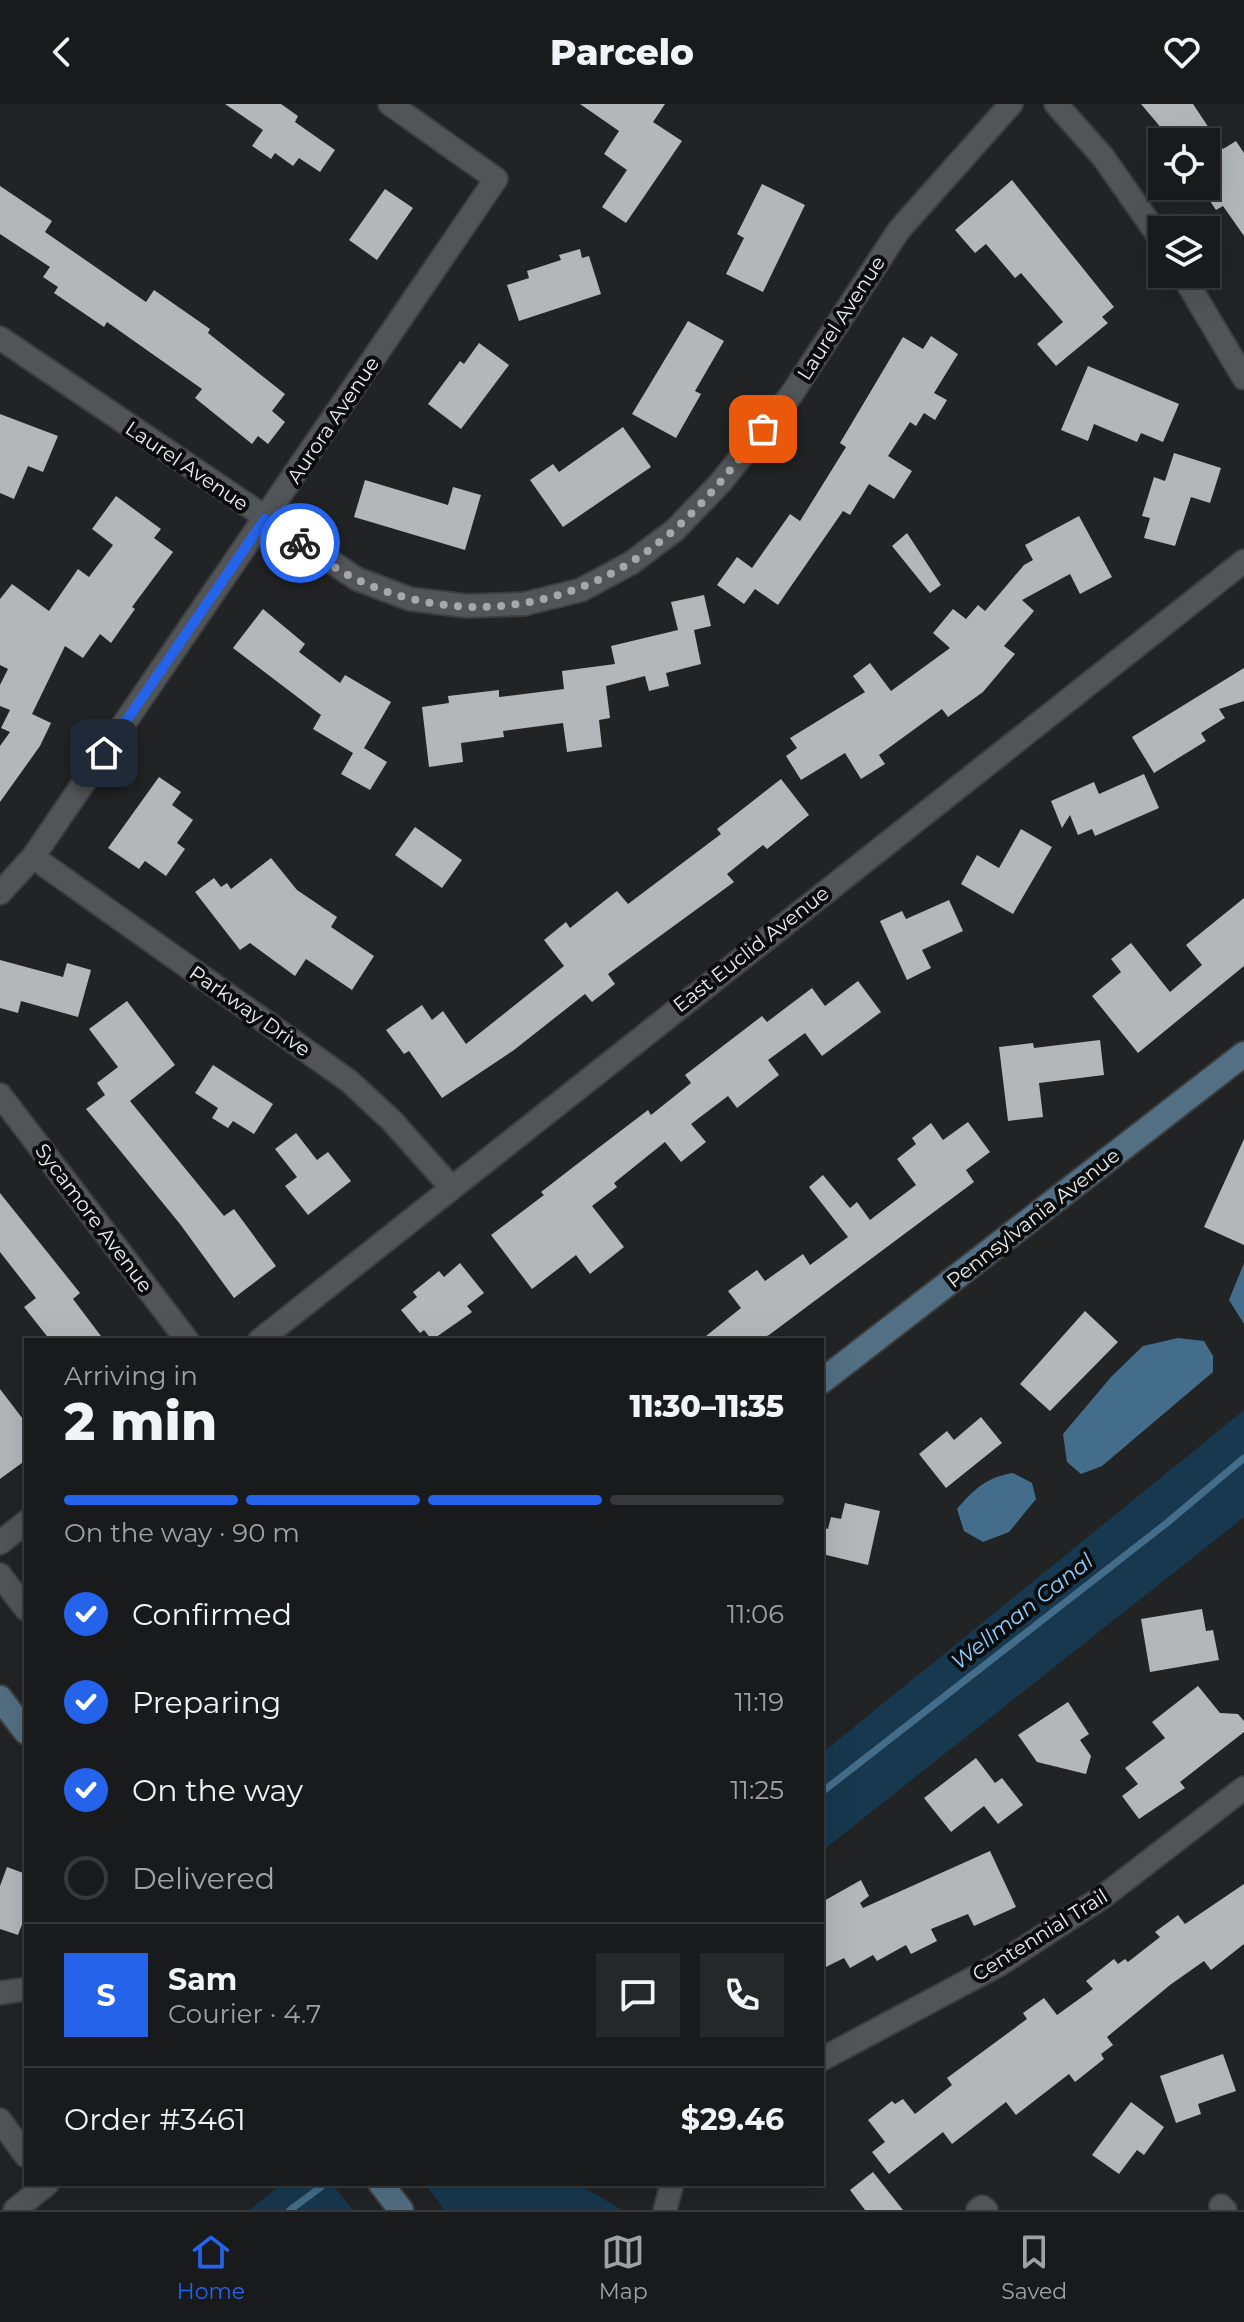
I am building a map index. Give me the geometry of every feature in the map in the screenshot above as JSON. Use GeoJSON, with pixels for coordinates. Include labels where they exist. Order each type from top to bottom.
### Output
{"type":"FeatureCollection","features":[{"type":"Feature","properties":{"kind":"street","name":"Aurora Avenue"},"geometry":{"type":"LineString","coordinates":[[0,893],[33,857],[496,179],[390,104]]}},
{"type":"Feature","properties":{"kind":"street","name":"Laurel Avenue"},"geometry":{"type":"LineString","coordinates":[[0,338],[357,579],[410,599],[467,606],[524,604],[581,590],[631,563],[675,530],[721,482],[791,395],[899,230],[1011,104]]}},
{"type":"Feature","properties":{"kind":"street"},"geometry":{"type":"LineString","coordinates":[[1056,104],[1103,157],[1148,221]]}},
{"type":"Feature","properties":{"kind":"street"},"geometry":{"type":"LineString","coordinates":[[1190,288],[1244,378]]}},
{"type":"Feature","properties":{"kind":"street","name":"East Euclid Avenue"},"geometry":{"type":"LineString","coordinates":[[262,1338],[450,1186],[1244,561]]}},
{"type":"Feature","properties":{"kind":"street","name":"Parkway Drive"},"geometry":{"type":"LineString","coordinates":[[33,857],[349,1081],[392,1121],[450,1186]]}},
{"type":"Feature","properties":{"kind":"street","name":"Pennsylvania Avenue"},"geometry":{"type":"LineString","coordinates":[[824,1379],[1244,1054]]}},
{"type":"Feature","properties":{"kind":"street","name":"Sycamore Avenue"},"geometry":{"type":"LineString","coordinates":[[0,1095],[185,1338]]}},
{"type":"Feature","properties":{"kind":"street"},"geometry":{"type":"LineString","coordinates":[[0,1543],[24,1524]]}},
{"type":"Feature","properties":{"kind":"street"},"geometry":{"type":"LineString","coordinates":[[0,1575],[24,1606]]}},
{"type":"Feature","properties":{"kind":"street"},"geometry":{"type":"LineString","coordinates":[[0,1698],[24,1729]]}},
{"type":"Feature","properties":{"kind":"street","name":"Centennial Trail"},"geometry":{"type":"LineString","coordinates":[[824,2058],[1000,1964],[1104,1896],[1244,1788]]}},
{"type":"Feature","properties":{"kind":"street"},"geometry":{"type":"LineString","coordinates":[[0,1993],[24,1989]]}},
{"type":"Feature","properties":{"kind":"street"},"geometry":{"type":"LineString","coordinates":[[0,2120],[24,2153]]}},
{"type":"Feature","properties":{"kind":"street"},"geometry":{"type":"LineString","coordinates":[[15,2210],[45,2186]]}},
{"type":"Feature","properties":{"kind":"street"},"geometry":{"type":"LineString","coordinates":[[383,2186],[401,2210]]}},
{"type":"Feature","properties":{"kind":"street"},"geometry":{"type":"LineString","coordinates":[[665,2210],[671,2186]]}},
{"type":"Feature","properties":{"kind":"street"},"geometry":{"type":"LineString","coordinates":[[978,2210],[982,2207],[986,2210]]}},
{"type":"Feature","properties":{"kind":"shaded area"},"geometry":{"type":"Polygon","coordinates":[[[1244,1263],[1244,1324],[1229,1300],[1244,1263]]]}},
{"type":"Feature","properties":{"kind":"shaded area"},"geometry":{"type":"Polygon","coordinates":[[[1178,1338],[1204,1341],[1213,1356],[1213,1372],[1102,1466],[1081,1474],[1067,1462],[1063,1434],[1111,1377],[1143,1346],[1178,1338]]]}},
{"type":"Feature","properties":{"kind":"shaded area"},"geometry":{"type":"Polygon","coordinates":[[[1244,1410],[1244,1517],[824,1849],[824,1751],[1244,1410]]]}},
{"type":"Feature","properties":{"kind":"shaded area"},"geometry":{"type":"Polygon","coordinates":[[[1013,1473],[1032,1483],[1036,1499],[1009,1532],[983,1542],[964,1531],[957,1509],[982,1485],[1013,1473]]]}},
{"type":"Feature","properties":{"kind":"shaded area"},"geometry":{"type":"Polygon","coordinates":[[[279,2186],[334,2186],[353,2210],[249,2210],[279,2186]]]}},
{"type":"Feature","properties":{"kind":"shaded area"},"geometry":{"type":"Polygon","coordinates":[[[427,2186],[581,2186],[622,2210],[445,2210],[427,2186]]]}},
{"type":"Feature","properties":{"kind":"building"},"geometry":{"type":"Polygon","coordinates":[[[225,104],[281,104],[298,116],[295,122],[335,150],[320,172],[299,158],[293,166],[275,153],[271,159],[252,146],[263,130],[225,104]]]}},
{"type":"Feature","properties":{"kind":"building"},"geometry":{"type":"Polygon","coordinates":[[[580,104],[665,104],[653,122],[682,141],[626,223],[602,207],[627,170],[604,154],[619,131],[580,104]]]}},
{"type":"Feature","properties":{"kind":"building"},"geometry":{"type":"Polygon","coordinates":[[[1141,104],[1193,104],[1209,128],[1161,128],[1141,104]]]}},
{"type":"Feature","properties":{"kind":"building"},"geometry":{"type":"Polygon","coordinates":[[[1236,141],[1244,153],[1244,236],[1223,206],[1216,210],[1209,200],[1220,200],[1220,144],[1223,149],[1236,141]]]}},
{"type":"Feature","properties":{"kind":"building"},"geometry":{"type":"Polygon","coordinates":[[[1012,180],[1114,307],[1102,317],[1108,323],[1056,366],[1037,344],[1063,322],[1021,273],[1015,278],[986,244],[975,253],[955,230],[1012,180]]]}},
{"type":"Feature","properties":{"kind":"building"},"geometry":{"type":"Polygon","coordinates":[[[762,184],[805,205],[763,292],[726,274],[744,238],[737,234],[762,184]]]}},
{"type":"Feature","properties":{"kind":"building"},"geometry":{"type":"Polygon","coordinates":[[[0,186],[52,221],[45,232],[146,302],[154,290],[210,329],[208,333],[285,394],[272,411],[285,422],[268,444],[258,436],[252,444],[195,398],[202,389],[107,322],[104,327],[54,293],[58,287],[43,277],[50,267],[0,234],[0,186]]]}},
{"type":"Feature","properties":{"kind":"building"},"geometry":{"type":"Polygon","coordinates":[[[385,189],[413,208],[377,260],[349,240],[385,189]]]}},
{"type":"Feature","properties":{"kind":"building"},"geometry":{"type":"Polygon","coordinates":[[[580,249],[582,258],[589,256],[601,294],[519,321],[507,285],[529,278],[527,271],[561,260],[559,255],[580,249]]]}},
{"type":"Feature","properties":{"kind":"building"},"geometry":{"type":"Polygon","coordinates":[[[688,321],[724,341],[695,391],[701,394],[676,438],[632,414],[688,321]]]}},
{"type":"Feature","properties":{"kind":"building"},"geometry":{"type":"Polygon","coordinates":[[[931,336],[958,354],[934,393],[947,400],[935,420],[924,413],[916,426],[910,422],[888,456],[912,471],[894,499],[869,484],[850,515],[843,511],[778,605],[755,589],[744,604],[717,585],[737,557],[752,568],[790,514],[800,521],[846,447],[840,443],[903,337],[923,349],[931,336]]]}},
{"type":"Feature","properties":{"kind":"building"},"geometry":{"type":"Polygon","coordinates":[[[479,343],[509,365],[461,429],[428,404],[460,361],[464,364],[479,343]]]}},
{"type":"Feature","properties":{"kind":"building"},"geometry":{"type":"Polygon","coordinates":[[[1088,366],[1179,404],[1163,442],[1141,433],[1137,442],[1094,424],[1088,441],[1061,430],[1088,366]]]}},
{"type":"Feature","properties":{"kind":"building"},"geometry":{"type":"Polygon","coordinates":[[[0,414],[58,436],[43,472],[28,466],[14,499],[0,493],[0,414]]]}},
{"type":"Feature","properties":{"kind":"building"},"geometry":{"type":"Polygon","coordinates":[[[623,427],[651,467],[563,527],[530,480],[553,464],[559,472],[623,427]]]}},
{"type":"Feature","properties":{"kind":"building"},"geometry":{"type":"Polygon","coordinates":[[[1174,453],[1221,468],[1210,503],[1191,497],[1175,546],[1144,538],[1150,518],[1142,516],[1154,477],[1165,481],[1174,453]]]}},
{"type":"Feature","properties":{"kind":"building"},"geometry":{"type":"Polygon","coordinates":[[[365,480],[448,505],[453,487],[481,495],[465,550],[354,517],[365,480]]]}},
{"type":"Feature","properties":{"kind":"building"},"geometry":{"type":"Polygon","coordinates":[[[116,496],[161,529],[154,538],[173,552],[132,607],[135,609],[111,643],[100,634],[83,658],[65,646],[32,714],[51,723],[40,746],[0,802],[0,746],[10,732],[1,728],[10,710],[0,706],[0,685],[8,669],[0,665],[0,599],[12,584],[49,611],[78,569],[89,577],[113,545],[92,529],[116,496]]]}},
{"type":"Feature","properties":{"kind":"building"},"geometry":{"type":"Polygon","coordinates":[[[1079,516],[1112,577],[1080,594],[1070,574],[1022,600],[1034,611],[1004,646],[1015,654],[983,692],[948,717],[942,709],[879,755],[885,764],[861,779],[845,753],[801,780],[786,756],[797,748],[790,738],[865,692],[853,676],[870,663],[891,691],[950,648],[933,633],[953,609],[966,619],[978,605],[985,611],[1024,565],[1033,560],[1025,545],[1079,516]]]}},
{"type":"Feature","properties":{"kind":"building"},"geometry":{"type":"Polygon","coordinates":[[[907,533],[941,585],[930,593],[892,546],[907,533]]]}},
{"type":"Feature","properties":{"kind":"building"},"geometry":{"type":"Polygon","coordinates":[[[704,595],[711,626],[694,630],[701,664],[666,673],[669,686],[649,691],[645,676],[606,686],[610,718],[599,720],[602,747],[567,752],[563,723],[503,731],[504,737],[461,743],[463,762],[429,767],[422,707],[449,703],[448,696],[499,690],[499,697],[564,689],[562,671],[615,664],[611,646],[678,630],[671,602],[704,595]]]}},
{"type":"Feature","properties":{"kind":"building"},"geometry":{"type":"Polygon","coordinates":[[[263,609],[305,644],[299,652],[340,683],[345,675],[391,702],[364,748],[387,762],[370,790],[341,774],[353,753],[313,729],[321,715],[233,648],[263,609]]]}},
{"type":"Feature","properties":{"kind":"building"},"geometry":{"type":"Polygon","coordinates":[[[1244,668],[1244,701],[1219,709],[1225,718],[1201,733],[1206,741],[1154,773],[1132,737],[1244,668]]]}},
{"type":"Feature","properties":{"kind":"building"},"geometry":{"type":"Polygon","coordinates":[[[1144,774],[1159,808],[1095,836],[1092,829],[1078,835],[1070,815],[1062,828],[1051,801],[1094,782],[1099,794],[1144,774]]]}},
{"type":"Feature","properties":{"kind":"building"},"geometry":{"type":"Polygon","coordinates":[[[159,777],[181,792],[172,805],[193,820],[177,843],[185,849],[166,876],[145,861],[139,869],[108,848],[159,777]]]}},
{"type":"Feature","properties":{"kind":"building"},"geometry":{"type":"Polygon","coordinates":[[[781,779],[809,815],[767,849],[763,845],[727,874],[734,882],[608,974],[615,984],[592,1002],[585,994],[514,1050],[442,1098],[409,1051],[404,1054],[386,1030],[422,1005],[432,1020],[443,1011],[466,1044],[564,966],[544,940],[566,922],[570,928],[617,891],[628,904],[721,834],[717,829],[781,779]]]}},
{"type":"Feature","properties":{"kind":"building"},"geometry":{"type":"Polygon","coordinates":[[[415,827],[462,860],[442,888],[395,855],[415,827]]]}},
{"type":"Feature","properties":{"kind":"building"},"geometry":{"type":"Polygon","coordinates":[[[1021,829],[1052,847],[1013,914],[961,884],[977,855],[999,868],[1021,829]]]}},
{"type":"Feature","properties":{"kind":"building"},"geometry":{"type":"Polygon","coordinates":[[[271,858],[297,890],[337,917],[331,927],[374,956],[352,990],[306,959],[295,976],[250,943],[240,950],[195,892],[214,878],[221,887],[227,883],[231,889],[271,858]]]}},
{"type":"Feature","properties":{"kind":"building"},"geometry":{"type":"Polygon","coordinates":[[[1244,898],[1244,966],[1138,1053],[1092,996],[1121,972],[1111,959],[1131,943],[1170,992],[1202,965],[1186,945],[1244,898]]]}},
{"type":"Feature","properties":{"kind":"building"},"geometry":{"type":"Polygon","coordinates":[[[949,900],[963,931],[922,950],[931,968],[907,980],[880,921],[902,911],[906,919],[949,900]]]}},
{"type":"Feature","properties":{"kind":"building"},"geometry":{"type":"Polygon","coordinates":[[[0,960],[63,977],[67,963],[91,970],[78,1017],[21,1001],[18,1013],[0,1008],[0,960]]]}},
{"type":"Feature","properties":{"kind":"building"},"geometry":{"type":"Polygon","coordinates":[[[858,981],[881,1012],[822,1056],[805,1033],[768,1060],[779,1075],[737,1108],[728,1096],[691,1124],[706,1142],[681,1162],[665,1142],[614,1183],[617,1187],[592,1206],[624,1247],[590,1274],[576,1255],[532,1289],[491,1235],[544,1195],[541,1192],[648,1110],[651,1115],[691,1083],[685,1075],[762,1016],[767,1022],[812,988],[825,1006],[858,981]]]}},
{"type":"Feature","properties":{"kind":"building"},"geometry":{"type":"Polygon","coordinates":[[[127,1001],[175,1065],[130,1101],[224,1216],[234,1209],[276,1266],[234,1298],[180,1224],[86,1109],[105,1095],[97,1083],[118,1067],[89,1029],[127,1001]]]}},
{"type":"Feature","properties":{"kind":"building"},"geometry":{"type":"Polygon","coordinates":[[[1100,1040],[1104,1075],[1039,1083],[1043,1117],[1008,1121],[999,1047],[1033,1043],[1034,1048],[1100,1040]]]}},
{"type":"Feature","properties":{"kind":"building"},"geometry":{"type":"Polygon","coordinates":[[[213,1065],[273,1104],[254,1134],[233,1121],[228,1128],[212,1118],[218,1108],[195,1093],[213,1065]]]}},
{"type":"Feature","properties":{"kind":"building"},"geometry":{"type":"Polygon","coordinates":[[[968,1122],[990,1152],[966,1170],[974,1182],[769,1335],[762,1338],[704,1338],[741,1308],[728,1291],[757,1270],[765,1281],[803,1254],[810,1265],[848,1237],[809,1187],[823,1175],[850,1208],[857,1202],[870,1220],[916,1185],[897,1159],[916,1144],[912,1138],[931,1123],[943,1140],[968,1122]]]}},
{"type":"Feature","properties":{"kind":"building"},"geometry":{"type":"Polygon","coordinates":[[[296,1133],[317,1160],[328,1152],[351,1181],[308,1215],[285,1186],[297,1177],[275,1149],[296,1133]]]}},
{"type":"Feature","properties":{"kind":"building"},"geometry":{"type":"Polygon","coordinates":[[[1244,1139],[1244,1245],[1204,1227],[1244,1139]]]}},
{"type":"Feature","properties":{"kind":"building"},"geometry":{"type":"Polygon","coordinates":[[[0,1193],[80,1293],[73,1299],[102,1338],[48,1338],[24,1307],[36,1298],[0,1252],[0,1193]]]}},
{"type":"Feature","properties":{"kind":"building"},"geometry":{"type":"Polygon","coordinates":[[[460,1263],[484,1293],[467,1306],[472,1312],[430,1338],[424,1330],[420,1333],[401,1310],[417,1297],[413,1292],[439,1271],[444,1277],[460,1263]]]}},
{"type":"Feature","properties":{"kind":"building"},"geometry":{"type":"Polygon","coordinates":[[[1085,1311],[1118,1342],[1050,1411],[1020,1384],[1085,1311]]]}},
{"type":"Feature","properties":{"kind":"building"},"geometry":{"type":"Polygon","coordinates":[[[0,1389],[24,1420],[24,1461],[0,1479],[0,1389]]]}},
{"type":"Feature","properties":{"kind":"building"},"geometry":{"type":"Polygon","coordinates":[[[981,1417],[1002,1443],[946,1488],[919,1454],[947,1431],[954,1440],[981,1417]]]}},
{"type":"Feature","properties":{"kind":"building"},"geometry":{"type":"Polygon","coordinates":[[[845,1503],[880,1511],[868,1565],[824,1554],[824,1528],[828,1529],[831,1517],[841,1519],[845,1503]]]}},
{"type":"Feature","properties":{"kind":"building"},"geometry":{"type":"Polygon","coordinates":[[[1202,1609],[1206,1631],[1213,1630],[1219,1660],[1150,1672],[1141,1619],[1202,1609]]]}},
{"type":"Feature","properties":{"kind":"building"},"geometry":{"type":"Polygon","coordinates":[[[1198,1686],[1220,1713],[1238,1714],[1244,1721],[1244,1732],[1180,1782],[1185,1788],[1139,1819],[1122,1796],[1138,1784],[1125,1768],[1165,1738],[1152,1722],[1198,1686]]]}},
{"type":"Feature","properties":{"kind":"building"},"geometry":{"type":"Polygon","coordinates":[[[1068,1702],[1089,1734],[1080,1740],[1091,1756],[1086,1774],[1037,1762],[1018,1735],[1068,1702]]]}},
{"type":"Feature","properties":{"kind":"building"},"geometry":{"type":"Polygon","coordinates":[[[976,1758],[995,1783],[1002,1778],[1023,1805],[998,1824],[984,1806],[951,1832],[924,1798],[976,1758]]]}},
{"type":"Feature","properties":{"kind":"building"},"geometry":{"type":"Polygon","coordinates":[[[990,1851],[1016,1907],[974,1926],[968,1914],[931,1929],[937,1941],[911,1954],[906,1945],[877,1961],[873,1955],[850,1968],[844,1958],[824,1968],[824,1901],[861,1880],[869,1896],[860,1903],[863,1908],[990,1851]]]}},
{"type":"Feature","properties":{"kind":"building"},"geometry":{"type":"Polygon","coordinates":[[[7,1867],[24,1873],[24,1919],[18,1935],[0,1929],[0,1886],[7,1867]]]}},
{"type":"Feature","properties":{"kind":"building"},"geometry":{"type":"Polygon","coordinates":[[[1244,1884],[1244,1944],[1211,1970],[1204,1961],[1170,1985],[1107,2037],[1113,2045],[1101,2054],[1104,2059],[1075,2082],[1069,2074],[1016,2115],[1006,2102],[952,2144],[943,2132],[889,2174],[872,2152],[885,2142],[868,2120],[892,2101],[895,2104],[903,2099],[915,2114],[952,2085],[947,2078],[1027,2019],[1023,2013],[1044,1998],[1057,2015],[1093,1989],[1086,1981],[1114,1959],[1118,1964],[1125,1959],[1128,1962],[1160,1937],[1155,1932],[1178,1915],[1185,1924],[1244,1884]]]}},
{"type":"Feature","properties":{"kind":"building"},"geometry":{"type":"Polygon","coordinates":[[[1223,2054],[1236,2091],[1198,2104],[1201,2114],[1176,2123],[1160,2076],[1223,2054]]]}},
{"type":"Feature","properties":{"kind":"building"},"geometry":{"type":"Polygon","coordinates":[[[1131,2102],[1164,2127],[1144,2155],[1137,2150],[1119,2174],[1092,2155],[1131,2102]]]}},
{"type":"Feature","properties":{"kind":"building"},"geometry":{"type":"Polygon","coordinates":[[[873,2172],[903,2210],[865,2210],[850,2190],[873,2172]]]}},
{"type":"Feature","properties":{"kind":"waterway","name":"Wellman Canal"},"geometry":{"type":"LineString","coordinates":[[824,1790],[1168,1522],[1244,1458]]}},
{"type":"Feature","properties":{"kind":"waterway","name":"Wellman Canal"},"geometry":{"type":"LineString","coordinates":[[290,2210],[322,2186]]}},
{"type":"Feature","properties":{"kind":"way so far"},"geometry":{"type":"LineString","coordinates":[[300,543],[357,579],[410,599],[467,606],[524,604],[581,590],[631,563],[675,530],[721,482],[763,429]]}},
{"type":"Feature","properties":{"kind":"route"},"geometry":{"type":"LineString","coordinates":[[104,753],[265,519],[300,543]]}}]}
